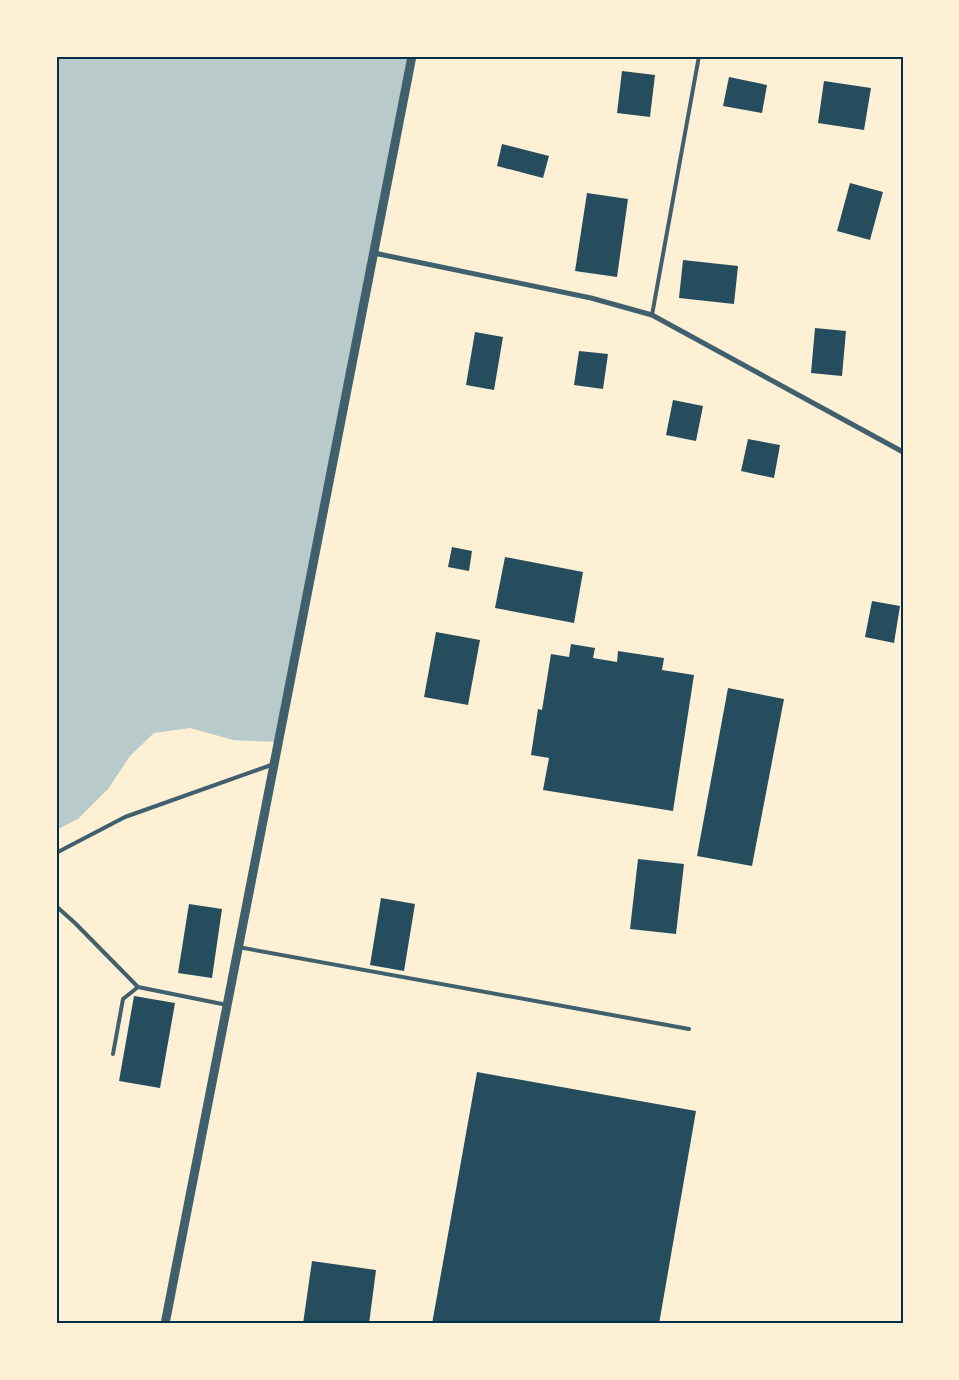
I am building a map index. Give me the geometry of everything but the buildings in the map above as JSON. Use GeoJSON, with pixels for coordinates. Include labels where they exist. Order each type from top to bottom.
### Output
{"type":"FeatureCollection","features":[{"type":"Feature","properties":{"kind":"street"},"geometry":{"type":"LineString","coordinates":[[165,1324],[412,56]]}},
{"type":"Feature","properties":{"kind":"street"},"geometry":{"type":"LineString","coordinates":[[374,253],[590,298],[652,316],[903,452]]}},
{"type":"Feature","properties":{"kind":"lane"},"geometry":{"type":"LineString","coordinates":[[652,316],[700,56]]}},
{"type":"Feature","properties":{"kind":"lane"},"geometry":{"type":"LineString","coordinates":[[56,852],[125,817],[274,764]]}},
{"type":"Feature","properties":{"kind":"lane"},"geometry":{"type":"LineString","coordinates":[[56,906],[138,986],[227,1005]]}},
{"type":"Feature","properties":{"kind":"lane"},"geometry":{"type":"LineString","coordinates":[[238,947],[689,1029]]}},
{"type":"Feature","properties":{"kind":"lane"},"geometry":{"type":"LineString","coordinates":[[113,1054],[123,998],[138,986]]}},
{"type":"Feature","properties":{"kind":"shaded area"},"geometry":{"type":"Polygon","coordinates":[[[56,56],[412,56],[278,742],[233,740],[190,728],[154,733],[130,756],[108,789],[78,819],[56,830],[56,56]]]}}]}
